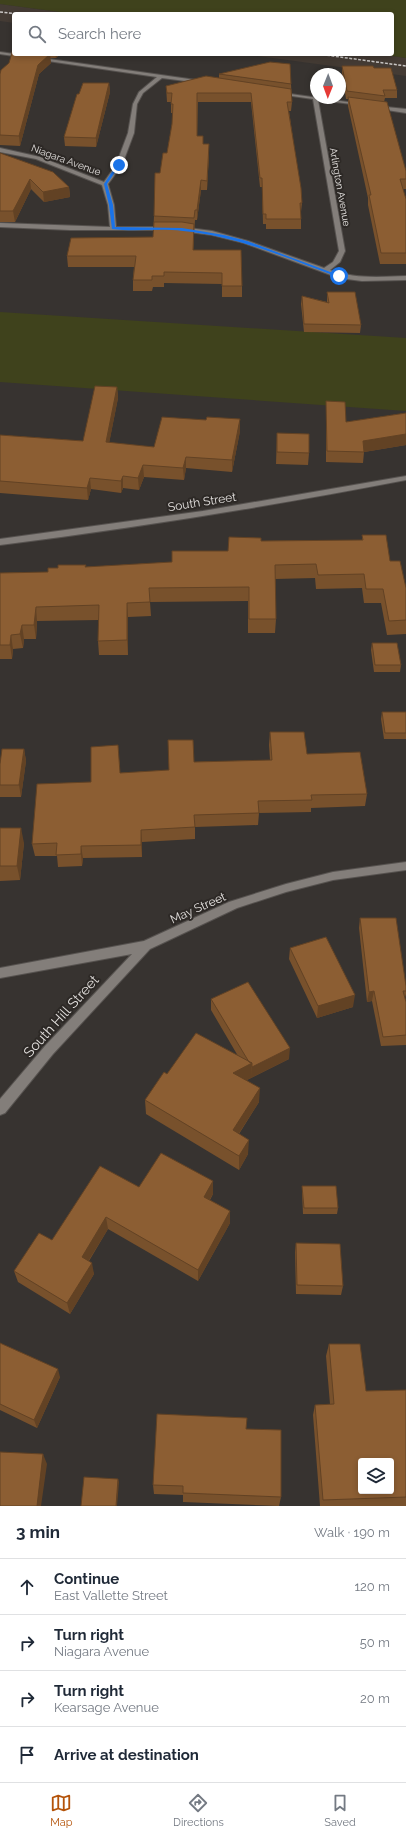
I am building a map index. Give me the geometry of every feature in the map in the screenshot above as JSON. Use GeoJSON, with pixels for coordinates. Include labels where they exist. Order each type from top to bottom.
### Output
{"type":"FeatureCollection","features":[{"type":"Feature","properties":{"kind":"street"},"geometry":{"type":"LineString","coordinates":[[0,53],[12,55]]}},
{"type":"Feature","properties":{"kind":"street"},"geometry":{"type":"LineString","coordinates":[[20,56],[207,83]]}},
{"type":"Feature","properties":{"kind":"street"},"geometry":{"type":"LineString","coordinates":[[105,184],[119,165],[131,133],[135,104],[141,92],[160,77]]}},
{"type":"Feature","properties":{"kind":"street"},"geometry":{"type":"LineString","coordinates":[[268,91],[310,97]]}},
{"type":"Feature","properties":{"kind":"street"},"geometry":{"type":"LineString","coordinates":[[346,102],[406,111]]}},
{"type":"Feature","properties":{"kind":"street","name":"Arlington Avenue"},"geometry":{"type":"LineString","coordinates":[[317,104],[342,251],[340,259],[333,266],[324,271]]}},
{"type":"Feature","properties":{"kind":"street","name":"Niagara Avenue"},"geometry":{"type":"LineString","coordinates":[[0,150],[38,158],[105,184],[111,205],[114,228]]}},
{"type":"Feature","properties":{"kind":"street"},"geometry":{"type":"LineString","coordinates":[[0,225],[182,230],[218,235],[246,242],[339,276],[362,279],[406,278]]}},
{"type":"Feature","properties":{"kind":"street","name":"South Street"},"geometry":{"type":"LineString","coordinates":[[0,542],[97,531],[322,494],[406,478]]}},
{"type":"Feature","properties":{"kind":"street","name":"May Street"},"geometry":{"type":"LineString","coordinates":[[0,973],[146,946],[233,906],[286,888],[333,876],[406,866]]}},
{"type":"Feature","properties":{"kind":"street","name":"South Hill Street"},"geometry":{"type":"LineString","coordinates":[[0,1108],[49,1050],[146,946]]}},
{"type":"Feature","properties":{"kind":"shaded area"},"geometry":{"type":"Polygon","coordinates":[[[0,4],[60,12],[12,12],[12,23],[0,21],[0,4]]]}},
{"type":"Feature","properties":{"kind":"shaded area"},"geometry":{"type":"Polygon","coordinates":[[[258,56],[392,56],[406,58],[406,76],[258,56]]]}},
{"type":"Feature","properties":{"kind":"green space"},"geometry":{"type":"Polygon","coordinates":[[[0,0],[406,0],[406,58],[392,56],[394,56],[394,12],[60,12],[0,4],[0,0]]]}},
{"type":"Feature","properties":{"kind":"green space"},"geometry":{"type":"Polygon","coordinates":[[[0,312],[406,338],[406,411],[0,382],[0,312]]]}},
{"type":"Feature","properties":{"kind":"building"},"geometry":{"type":"Polygon","coordinates":[[[12,52],[12,56],[48,56],[38,65],[19,136],[0,135],[0,74],[1,70],[9,63],[12,52]]]}},
{"type":"Feature","properties":{"kind":"building"},"geometry":{"type":"Polygon","coordinates":[[[270,62],[290,64],[291,84],[219,74],[270,62]]]}},
{"type":"Feature","properties":{"kind":"building"},"geometry":{"type":"Polygon","coordinates":[[[342,66],[373,66],[374,68],[391,68],[397,90],[383,90],[385,96],[347,91],[346,68],[342,68],[342,66]]]}},
{"type":"Feature","properties":{"kind":"building"},"geometry":{"type":"Polygon","coordinates":[[[206,76],[291,89],[292,102],[287,102],[301,188],[301,219],[266,219],[266,214],[263,214],[262,178],[260,178],[251,93],[197,93],[197,136],[203,136],[203,144],[209,144],[207,181],[201,180],[197,210],[195,210],[194,218],[154,216],[155,173],[160,173],[163,153],[167,153],[172,124],[172,93],[167,93],[166,86],[206,76]]]}},
{"type":"Feature","properties":{"kind":"building"},"geometry":{"type":"Polygon","coordinates":[[[83,83],[109,83],[96,138],[64,137],[77,94],[79,94],[83,83]]]}},
{"type":"Feature","properties":{"kind":"building"},"geometry":{"type":"Polygon","coordinates":[[[348,97],[387,102],[406,171],[406,179],[400,179],[406,199],[406,253],[381,253],[369,195],[371,195],[348,97]]]}},
{"type":"Feature","properties":{"kind":"building"},"geometry":{"type":"Polygon","coordinates":[[[0,153],[53,172],[69,187],[43,192],[30,179],[13,211],[0,211],[0,153]]]}},
{"type":"Feature","properties":{"kind":"building"},"geometry":{"type":"Polygon","coordinates":[[[154,222],[182,222],[194,224],[193,250],[241,250],[242,286],[222,286],[222,273],[164,272],[164,276],[152,276],[152,280],[133,280],[136,256],[67,256],[71,238],[153,237],[154,222]]]}},
{"type":"Feature","properties":{"kind":"building"},"geometry":{"type":"Polygon","coordinates":[[[327,292],[355,292],[361,325],[304,324],[302,296],[329,303],[327,292]]]}},
{"type":"Feature","properties":{"kind":"building"},"geometry":{"type":"Polygon","coordinates":[[[95,386],[117,387],[106,442],[154,447],[162,417],[206,420],[207,417],[240,419],[232,460],[186,457],[183,468],[143,465],[138,478],[123,476],[121,481],[90,478],[87,488],[0,481],[0,435],[83,441],[95,386]]]}},
{"type":"Feature","properties":{"kind":"building"},"geometry":{"type":"Polygon","coordinates":[[[326,401],[345,402],[346,422],[406,413],[406,434],[363,441],[364,452],[327,451],[326,401]]]}},
{"type":"Feature","properties":{"kind":"building"},"geometry":{"type":"Polygon","coordinates":[[[277,433],[309,434],[309,453],[277,452],[277,433]]]}},
{"type":"Feature","properties":{"kind":"building"},"geometry":{"type":"Polygon","coordinates":[[[362,535],[386,535],[390,561],[400,561],[406,588],[406,620],[389,621],[383,589],[366,589],[364,574],[318,575],[316,564],[275,565],[276,619],[249,619],[249,587],[149,588],[150,602],[127,603],[127,640],[98,641],[99,605],[36,607],[34,625],[22,625],[20,634],[11,635],[10,645],[0,645],[0,573],[48,572],[48,568],[58,568],[58,565],[86,565],[85,567],[172,562],[172,551],[228,551],[229,537],[261,538],[261,541],[363,540],[362,535]]]}},
{"type":"Feature","properties":{"kind":"building"},"geometry":{"type":"Polygon","coordinates":[[[372,643],[397,643],[401,665],[375,665],[372,643]]]}},
{"type":"Feature","properties":{"kind":"building"},"geometry":{"type":"Polygon","coordinates":[[[382,712],[406,712],[406,733],[385,733],[382,712]]]}},
{"type":"Feature","properties":{"kind":"building"},"geometry":{"type":"Polygon","coordinates":[[[270,732],[304,732],[307,754],[360,752],[367,794],[311,795],[312,800],[258,801],[259,813],[194,815],[195,827],[141,830],[141,845],[81,846],[81,854],[56,855],[57,843],[32,844],[37,784],[91,782],[91,747],[118,745],[120,773],[169,770],[168,740],[193,740],[194,762],[272,760],[270,732]]]}},
{"type":"Feature","properties":{"kind":"building"},"geometry":{"type":"Polygon","coordinates":[[[2,749],[24,749],[19,785],[0,785],[2,749]]]}},
{"type":"Feature","properties":{"kind":"building"},"geometry":{"type":"Polygon","coordinates":[[[0,828],[21,828],[17,866],[0,866],[0,828]]]}},
{"type":"Feature","properties":{"kind":"building"},"geometry":{"type":"Polygon","coordinates":[[[360,918],[396,918],[406,986],[406,991],[403,991],[406,1002],[406,1035],[383,1037],[374,991],[369,992],[360,918]]]}},
{"type":"Feature","properties":{"kind":"building"},"geometry":{"type":"Polygon","coordinates":[[[326,937],[355,995],[318,1006],[290,948],[326,937]]]}},
{"type":"Feature","properties":{"kind":"building"},"geometry":{"type":"Polygon","coordinates":[[[248,982],[290,1048],[252,1067],[252,1063],[249,1062],[211,999],[248,982]]]}},
{"type":"Feature","properties":{"kind":"building"},"geometry":{"type":"Polygon","coordinates":[[[196,1033],[252,1063],[233,1073],[260,1088],[233,1130],[249,1140],[239,1156],[145,1100],[164,1072],[167,1074],[196,1033]]]}},
{"type":"Feature","properties":{"kind":"building"},"geometry":{"type":"Polygon","coordinates":[[[161,1153],[213,1181],[204,1197],[230,1211],[198,1270],[106,1217],[82,1257],[92,1263],[67,1303],[14,1271],[39,1233],[52,1240],[100,1166],[139,1187],[161,1153]]]}},
{"type":"Feature","properties":{"kind":"building"},"geometry":{"type":"Polygon","coordinates":[[[302,1186],[336,1186],[338,1208],[304,1208],[302,1186]]]}},
{"type":"Feature","properties":{"kind":"building"},"geometry":{"type":"Polygon","coordinates":[[[296,1243],[340,1244],[343,1286],[297,1285],[296,1243]]]}},
{"type":"Feature","properties":{"kind":"building"},"geometry":{"type":"Polygon","coordinates":[[[0,1343],[58,1369],[34,1420],[0,1404],[0,1343]]]}},
{"type":"Feature","properties":{"kind":"building"},"geometry":{"type":"Polygon","coordinates":[[[329,1344],[360,1344],[366,1391],[406,1390],[406,1497],[323,1500],[315,1405],[334,1404],[329,1344]]]}},
{"type":"Feature","properties":{"kind":"building"},"geometry":{"type":"Polygon","coordinates":[[[157,1414],[247,1418],[246,1429],[281,1430],[281,1497],[183,1493],[183,1486],[153,1485],[157,1414]]]}},
{"type":"Feature","properties":{"kind":"building"},"geometry":{"type":"Polygon","coordinates":[[[0,1452],[43,1454],[37,1506],[0,1506],[0,1452]]]}},
{"type":"Feature","properties":{"kind":"building"},"geometry":{"type":"Polygon","coordinates":[[[84,1477],[118,1479],[116,1506],[81,1506],[84,1477]]]}},
{"type":"Feature","properties":{"kind":"railway"},"geometry":{"type":"LineString","coordinates":[[0,12],[12,13]]}},
{"type":"Feature","properties":{"kind":"railway"},"geometry":{"type":"LineString","coordinates":[[333,56],[406,66]]}},
{"type":"Feature","properties":{"kind":"route"},"geometry":{"type":"LineString","coordinates":[[119,165],[105,184],[111,205],[114,228],[182,230],[224,236],[246,242],[339,276]]}}]}
